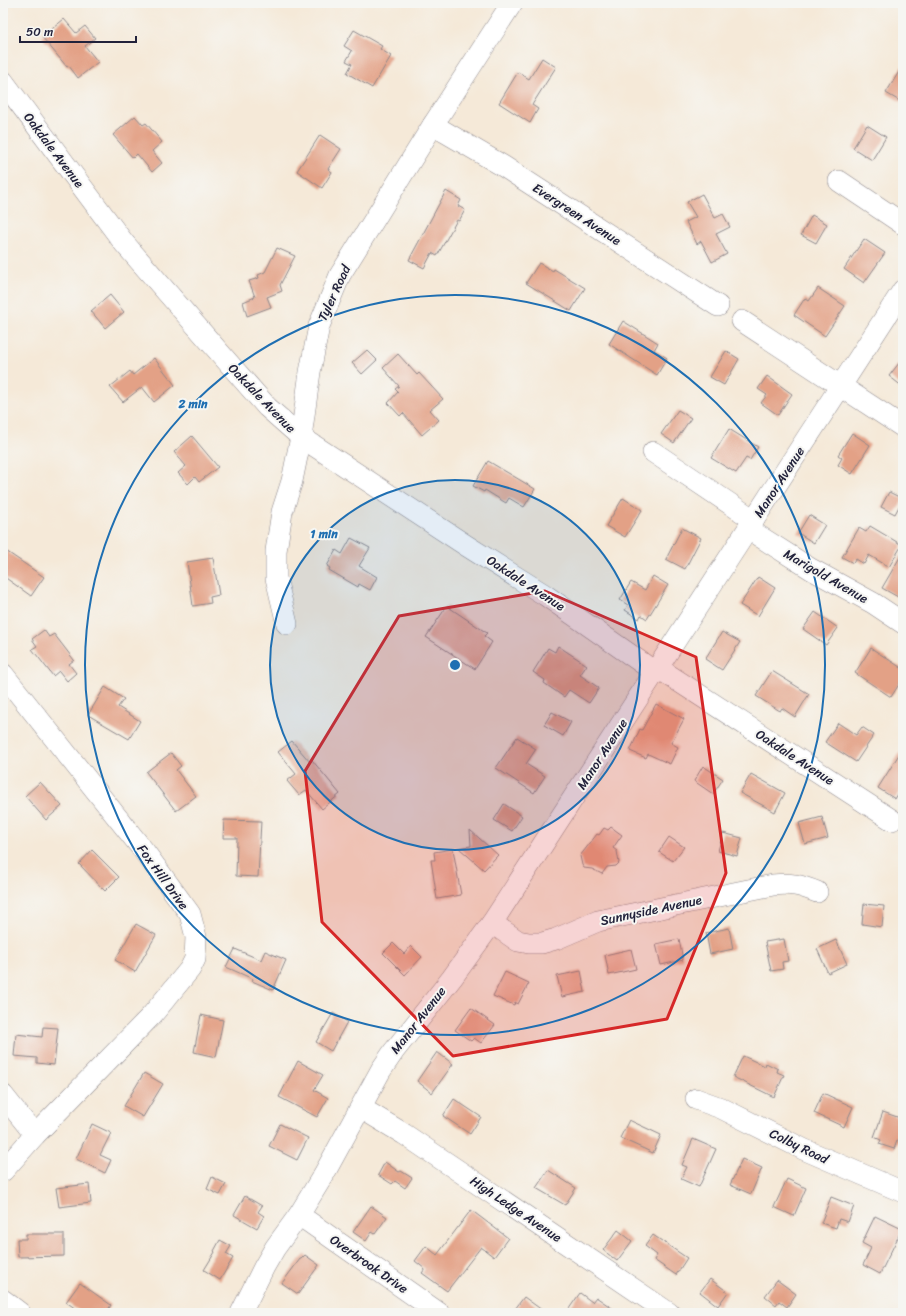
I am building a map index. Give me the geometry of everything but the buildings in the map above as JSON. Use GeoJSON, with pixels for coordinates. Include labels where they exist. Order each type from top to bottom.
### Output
{"type":"FeatureCollection","features":[{"type":"Feature","properties":{"kind":"street","name":"Tyler Road"},"geometry":{"type":"LineString","coordinates":[[287,624],[276,578],[276,551],[282,512],[292,481],[301,437],[310,372],[319,326],[340,274],[433,125],[512,3]]}},
{"type":"Feature","properties":{"kind":"street","name":"Oakdale Avenue"},"geometry":{"type":"LineString","coordinates":[[3,82],[124,243],[267,406],[301,437],[467,546],[545,595],[657,670],[892,820]]}},
{"type":"Feature","properties":{"kind":"street","name":"Evergreen Avenue"},"geometry":{"type":"LineString","coordinates":[[433,125],[503,166],[718,306]]}},
{"type":"Feature","properties":{"kind":"street"},"geometry":{"type":"LineString","coordinates":[[839,181],[903,224]]}},
{"type":"Feature","properties":{"kind":"street","name":"Manor Avenue"},"geometry":{"type":"LineString","coordinates":[[242,1313],[271,1254],[299,1215],[324,1174],[381,1070],[394,1051],[452,978],[492,923],[903,290]]}},
{"type":"Feature","properties":{"kind":"street"},"geometry":{"type":"LineString","coordinates":[[742,322],[903,426]]}},
{"type":"Feature","properties":{"kind":"street","name":"Marigold Avenue"},"geometry":{"type":"LineString","coordinates":[[653,452],[800,562],[855,593],[903,623]]}},
{"type":"Feature","properties":{"kind":"street","name":"Fox Hill Drive"},"geometry":{"type":"LineString","coordinates":[[3,674],[144,851],[190,914],[196,937],[195,959],[190,969],[152,1014],[35,1135],[3,1171]]}},
{"type":"Feature","properties":{"kind":"street","name":"Sunnyside Avenue"},"geometry":{"type":"LineString","coordinates":[[492,923],[518,941],[542,943],[556,939],[598,921],[773,885],[789,884],[803,886],[817,892]]}},
{"type":"Feature","properties":{"kind":"street"},"geometry":{"type":"LineString","coordinates":[[3,1095],[35,1135]]}},
{"type":"Feature","properties":{"kind":"street","name":"Colby Road"},"geometry":{"type":"LineString","coordinates":[[696,1099],[721,1108],[803,1149],[903,1192]]}},
{"type":"Feature","properties":{"kind":"street","name":"High Ledge Avenue"},"geometry":{"type":"LineString","coordinates":[[361,1108],[404,1134],[669,1313]]}},
{"type":"Feature","properties":{"kind":"street","name":"Overbrook Drive"},"geometry":{"type":"LineString","coordinates":[[299,1215],[439,1313]]}},
{"type":"Feature","properties":{"kind":"street"},"geometry":{"type":"LineString","coordinates":[[3,1300],[20,1313]]}},
{"type":"Feature","properties":{"kind":"highlighted area"},"geometry":{"type":"Polygon","coordinates":[[[545,591],[696,657],[726,873],[667,1019],[453,1056],[322,922],[305,771],[399,616],[545,591]]]}}]}
